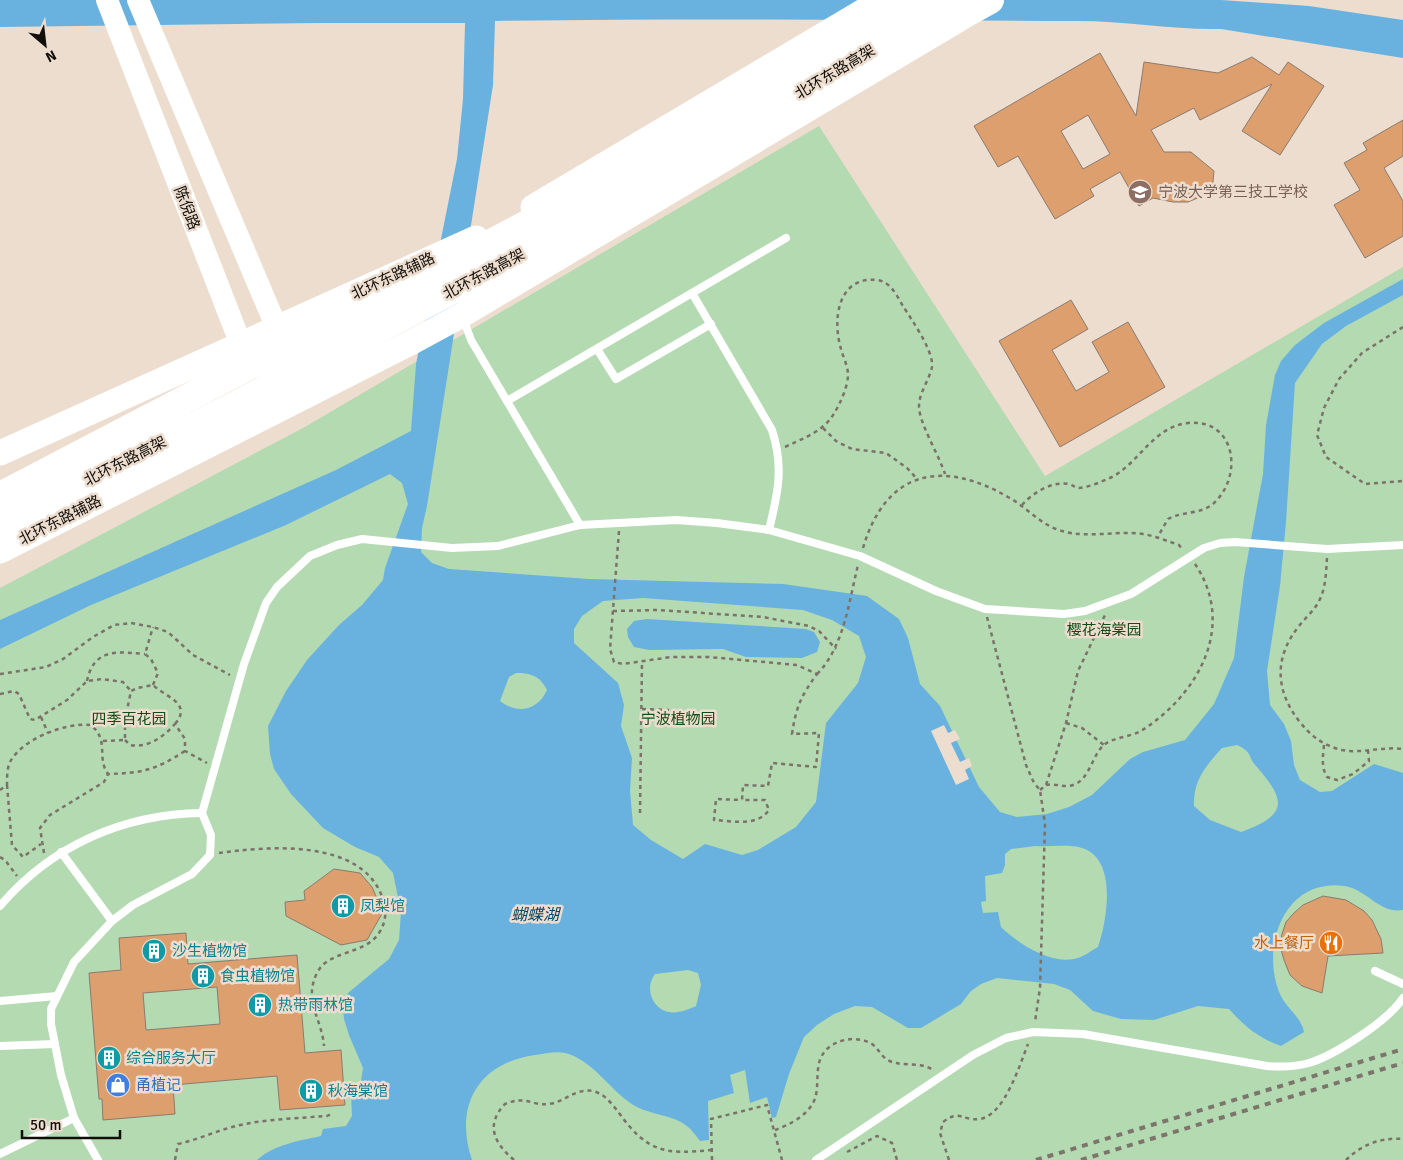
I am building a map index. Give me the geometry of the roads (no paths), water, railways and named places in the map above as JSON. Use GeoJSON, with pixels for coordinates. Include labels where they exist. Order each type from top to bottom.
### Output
{"type":"FeatureCollection","features":[{"type":"Feature","properties":{"kind":"highway"},"geometry":{"type":"LineString","coordinates":[[605,196],[890,0]]}},
{"type":"Feature","properties":{"kind":"highway","name":"北环东路高架"},"geometry":{"type":"LineString","coordinates":[[0,496],[249,366],[605,196],[915,0]]}},
{"type":"Feature","properties":{"kind":"highway","name":"北环东路高架"},"geometry":{"type":"LineString","coordinates":[[0,524],[259,393],[954,0]]}},
{"type":"Feature","properties":{"kind":"highway"},"geometry":{"type":"LineString","coordinates":[[605,196],[991,0]]}},
{"type":"Feature","properties":{"kind":"main road","name":"北环东路辅路"},"geometry":{"type":"LineString","coordinates":[[0,453],[499,227],[882,0]]}},
{"type":"Feature","properties":{"kind":"main road","name":"北环东路辅路"},"geometry":{"type":"LineString","coordinates":[[0,551],[462,315],[991,0]]}},
{"type":"Feature","properties":{"kind":"street","name":"陈倪路"},"geometry":{"type":"LineString","coordinates":[[107,0],[269,415]]}},
{"type":"Feature","properties":{"kind":"street"},"geometry":{"type":"LineString","coordinates":[[138,0],[305,396]]}},
{"type":"Feature","properties":{"kind":"lane"},"geometry":{"type":"LineString","coordinates":[[507,401],[786,238]]}},
{"type":"Feature","properties":{"kind":"lane"},"geometry":{"type":"LineString","coordinates":[[692,293],[772,430],[778,450],[780,475],[769,530]]}},
{"type":"Feature","properties":{"kind":"lane"},"geometry":{"type":"LineString","coordinates":[[462,315],[471,340],[580,525]]}},
{"type":"Feature","properties":{"kind":"lane"},"geometry":{"type":"LineString","coordinates":[[597,349],[616,379],[711,324]]}},
{"type":"Feature","properties":{"kind":"lane"},"geometry":{"type":"LineString","coordinates":[[98,1160],[74,1118],[61,1075],[51,1009],[74,962],[112,922],[133,905],[192,874],[210,855],[211,834],[202,813],[257,622],[266,603],[289,574],[310,556],[337,545],[362,539],[452,548],[498,546],[580,525],[676,520],[717,522],[769,530],[860,556],[936,591],[985,609],[1064,614],[1085,611],[1131,594],[1204,548],[1235,542],[1291,548],[1327,549],[1403,545]]}},
{"type":"Feature","properties":{"kind":"lane"},"geometry":{"type":"LineString","coordinates":[[0,906],[46,862],[61,852],[105,830],[130,822],[179,813],[202,813]]}},
{"type":"Feature","properties":{"kind":"lane"},"geometry":{"type":"LineString","coordinates":[[61,852],[112,922]]}},
{"type":"Feature","properties":{"kind":"lane"},"geometry":{"type":"LineString","coordinates":[[1375,971],[1403,984]]}},
{"type":"Feature","properties":{"kind":"lane"},"geometry":{"type":"LineString","coordinates":[[0,1001],[57,996]]}},
{"type":"Feature","properties":{"kind":"lane"},"geometry":{"type":"LineString","coordinates":[[816,1160],[940,1075],[1006,1038],[1033,1032],[1083,1034],[1267,1066],[1289,1067],[1310,1063],[1335,1052],[1387,1018],[1403,998]]}},
{"type":"Feature","properties":{"kind":"lane"},"geometry":{"type":"LineString","coordinates":[[0,1046],[55,1044]]}},
{"type":"Feature","properties":{"kind":"lane"},"geometry":{"type":"LineString","coordinates":[[0,1154],[74,1118]]}},
{"type":"Feature","properties":{"kind":"water","name":"蝴蝶湖"},"geometry":{"type":"Polygon","coordinates":[[[0,0],[1221,0],[1309,6],[1403,20],[1403,58],[1221,29],[1096,21],[713,19],[495,21],[493,85],[422,528],[421,552],[432,563],[449,569],[589,579],[783,584],[867,596],[899,619],[908,638],[920,684],[940,706],[979,787],[1000,812],[1017,817],[1047,814],[1069,807],[1092,795],[1130,759],[1143,752],[1185,740],[1214,704],[1234,658],[1244,577],[1263,474],[1266,425],[1275,375],[1281,361],[1295,345],[1324,323],[1403,279],[1403,295],[1346,326],[1322,344],[1295,383],[1280,586],[1267,671],[1270,705],[1284,724],[1291,741],[1294,765],[1300,780],[1320,792],[1332,791],[1374,764],[1403,773],[1403,910],[1387,908],[1360,892],[1344,886],[1323,886],[1306,893],[1292,904],[1282,919],[1276,937],[1273,956],[1275,976],[1280,994],[1300,1022],[1304,1032],[1281,1046],[1266,1040],[1253,1031],[1229,1009],[1198,1006],[1154,1020],[1121,1019],[1093,1011],[1070,990],[1054,984],[997,978],[981,984],[971,991],[961,1004],[921,1028],[908,1028],[872,1007],[855,1006],[834,1014],[817,1025],[804,1037],[789,1074],[776,1117],[772,1118],[767,1097],[750,1103],[745,1070],[730,1075],[734,1093],[708,1101],[709,1140],[700,1141],[681,1122],[637,1107],[619,1094],[585,1062],[565,1053],[554,1052],[515,1060],[498,1067],[485,1078],[475,1091],[469,1106],[466,1122],[467,1141],[472,1160],[257,1160],[279,1147],[321,1136],[323,1129],[346,1126],[352,1116],[351,1095],[361,1081],[363,1068],[349,1035],[344,1019],[343,1007],[348,993],[389,959],[399,940],[401,912],[393,873],[379,857],[355,847],[323,828],[291,794],[274,769],[270,754],[268,726],[286,691],[307,660],[339,625],[362,605],[383,580],[385,568],[408,504],[402,483],[390,474],[286,525],[91,605],[0,649],[0,620],[336,470],[411,431],[416,364],[457,159],[463,99],[465,23],[0,27],[0,0]],[[643,598],[603,601],[582,616],[574,629],[574,643],[618,683],[624,705],[621,726],[632,758],[630,791],[633,825],[651,840],[683,859],[705,844],[742,855],[758,850],[796,827],[816,802],[826,723],[858,683],[866,657],[859,636],[832,620],[803,610],[643,598]],[[516,673],[509,677],[500,701],[514,708],[520,709],[533,706],[543,697],[547,690],[541,681],[534,676],[516,673]],[[1237,745],[1222,748],[1206,767],[1198,781],[1194,806],[1210,820],[1241,832],[1267,820],[1278,807],[1277,799],[1274,790],[1246,750],[1237,745]],[[1035,846],[1011,849],[1005,854],[1005,865],[1002,873],[985,876],[986,901],[981,902],[983,913],[998,912],[1001,927],[1017,940],[1036,952],[1057,959],[1068,960],[1078,958],[1098,947],[1104,922],[1107,892],[1101,864],[1093,854],[1077,847],[1035,846]],[[688,970],[655,974],[650,984],[651,995],[656,1005],[660,1008],[669,1012],[677,1012],[696,1006],[701,985],[698,973],[688,970]]]}},
{"type":"Feature","properties":{"kind":"water"},"geometry":{"type":"Polygon","coordinates":[[[647,619],[806,629],[814,632],[820,642],[817,652],[802,658],[746,657],[723,649],[649,650],[634,647],[628,637],[627,629],[634,621],[647,619]]]}},
{"type":"Feature","properties":{"kind":"railway"},"geometry":{"type":"LineString","coordinates":[[1036,1160],[1403,1049]]}},
{"type":"Feature","properties":{"kind":"railway"},"geometry":{"type":"LineString","coordinates":[[1081,1160],[1403,1063]]}},
{"type":"Feature","properties":{"kind":"place","name":"宁波大学第三技工学校"},"geometry":{"type":"Point","coordinates":[1140,192]}},
{"type":"Feature","properties":{"kind":"place","name":"凤梨馆"},"geometry":{"type":"Point","coordinates":[343,906]}},
{"type":"Feature","properties":{"kind":"place","name":"水上餐厅"},"geometry":{"type":"Point","coordinates":[1331,943]}},
{"type":"Feature","properties":{"kind":"place","name":"沙生植物馆"},"geometry":{"type":"Point","coordinates":[154,951]}},
{"type":"Feature","properties":{"kind":"place","name":"食虫植物馆"},"geometry":{"type":"Point","coordinates":[203,976]}},
{"type":"Feature","properties":{"kind":"place","name":"热带雨林馆"},"geometry":{"type":"Point","coordinates":[260,1005]}},
{"type":"Feature","properties":{"kind":"place","name":"综合服务大厅"},"geometry":{"type":"Point","coordinates":[109,1058]}},
{"type":"Feature","properties":{"kind":"place","name":"甬植记"},"geometry":{"type":"Point","coordinates":[118,1085]}},
{"type":"Feature","properties":{"kind":"place","name":"秋海棠馆"},"geometry":{"type":"Point","coordinates":[311,1091]}},
{"type":"Feature","properties":{"kind":"park label","name":"樱花海棠园"},"geometry":{"type":"Point","coordinates":[1104,630]}},
{"type":"Feature","properties":{"kind":"park label","name":"四季百花园"},"geometry":{"type":"Point","coordinates":[129,719]}},
{"type":"Feature","properties":{"kind":"park label","name":"宁波植物园"},"geometry":{"type":"Point","coordinates":[678,719]}}]}
